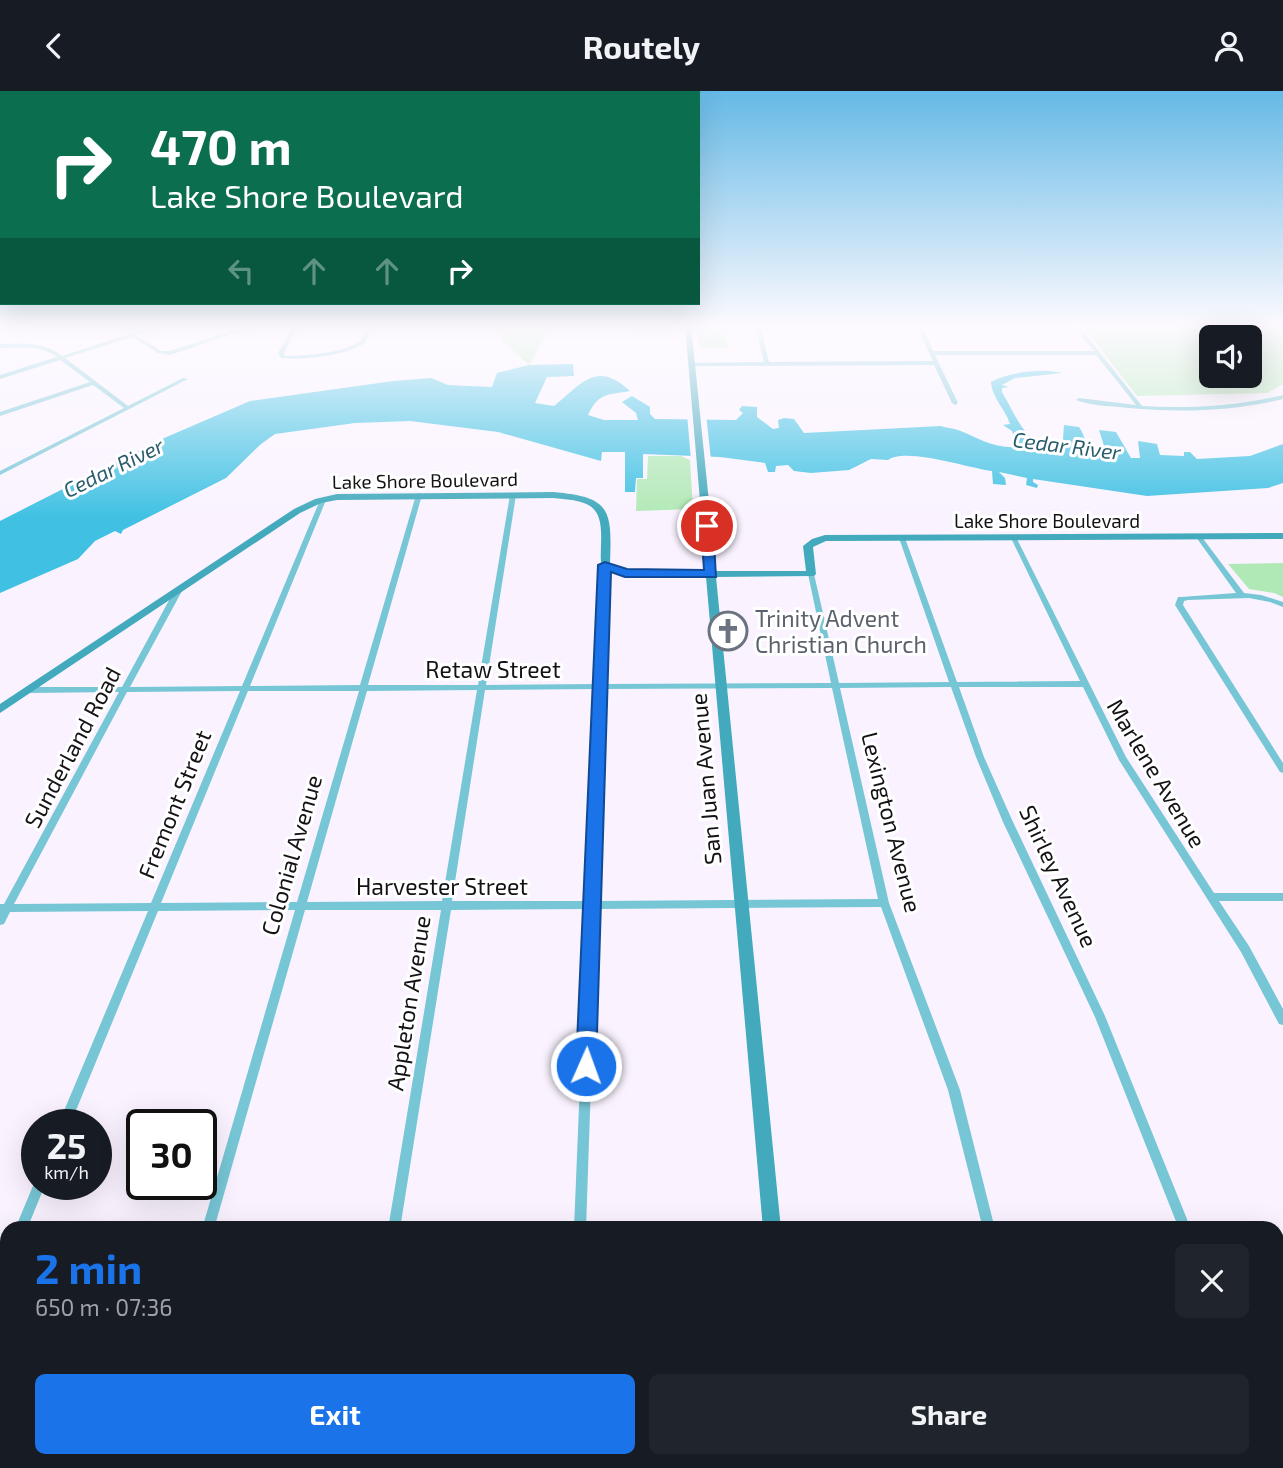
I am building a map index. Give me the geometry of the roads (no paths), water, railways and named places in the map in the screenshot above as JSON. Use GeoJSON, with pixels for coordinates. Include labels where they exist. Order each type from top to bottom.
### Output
{"type":"FeatureCollection","features":[{"type":"Feature","properties":{"kind":"street"},"geometry":{"type":"LineString","coordinates":[[0,414],[75,389]]}},
{"type":"Feature","properties":{"kind":"street"},"geometry":{"type":"LineString","coordinates":[[102,389],[127,408]]}},
{"type":"Feature","properties":{"kind":"street"},"geometry":{"type":"LineString","coordinates":[[1,472],[164,389]]}},
{"type":"Feature","properties":{"kind":"street","name":"San Juan Avenue"},"geometry":{"type":"LineString","coordinates":[[694,389],[771,1221]]}},
{"type":"Feature","properties":{"kind":"street"},"geometry":{"type":"LineString","coordinates":[[948,389],[955,403]]}},
{"type":"Feature","properties":{"kind":"street"},"geometry":{"type":"LineString","coordinates":[[1126,389],[1140,407]]}},
{"type":"Feature","properties":{"kind":"street"},"geometry":{"type":"LineString","coordinates":[[1079,400],[1140,407],[1227,406],[1283,397]]}},
{"type":"Feature","properties":{"kind":"street","name":"Lake Shore Boulevard"},"geometry":{"type":"LineString","coordinates":[[0,709],[297,511],[323,499],[419,495],[568,496],[594,503],[604,512],[605,565]]}},
{"type":"Feature","properties":{"kind":"street","name":"Colonial Avenue"},"geometry":{"type":"LineString","coordinates":[[210,1221],[419,495]]}},
{"type":"Feature","properties":{"kind":"street","name":"Appleton Avenue"},"geometry":{"type":"LineString","coordinates":[[395,1221],[513,495]]}},
{"type":"Feature","properties":{"kind":"street","name":"Fremont Street"},"geometry":{"type":"LineString","coordinates":[[71,1109],[323,499]]}},
{"type":"Feature","properties":{"kind":"street","name":"Lake Shore Boulevard"},"geometry":{"type":"LineString","coordinates":[[811,542],[825,538],[1283,536]]}},
{"type":"Feature","properties":{"kind":"street"},"geometry":{"type":"LineString","coordinates":[[1199,537],[1242,596]]}},
{"type":"Feature","properties":{"kind":"street","name":"Shirley Avenue"},"geometry":{"type":"LineString","coordinates":[[902,538],[954,685],[1008,822],[1100,1016],[1182,1221]]}},
{"type":"Feature","properties":{"kind":"street","name":"Marlene Avenue"},"geometry":{"type":"LineString","coordinates":[[1014,538],[1122,758],[1245,949],[1283,1020]]}},
{"type":"Feature","properties":{"kind":"street","name":"Lexington Avenue"},"geometry":{"type":"LineString","coordinates":[[811,542],[807,550],[811,574],[884,903],[954,1090],[987,1221]]}},
{"type":"Feature","properties":{"kind":"street"},"geometry":{"type":"LineString","coordinates":[[580,1221],[605,565],[625,573],[811,574]]}},
{"type":"Feature","properties":{"kind":"street","name":"Sunderland Road"},"geometry":{"type":"LineString","coordinates":[[0,921],[4,908],[178,591]]}},
{"type":"Feature","properties":{"kind":"street"},"geometry":{"type":"LineString","coordinates":[[1280,603],[1265,597],[1242,596],[1188,598],[1179,602],[1180,609],[1283,770]]}},
{"type":"Feature","properties":{"kind":"street","name":"Retaw Street"},"geometry":{"type":"LineString","coordinates":[[28,690],[1084,684]]}},
{"type":"Feature","properties":{"kind":"street"},"geometry":{"type":"LineString","coordinates":[[1212,897],[1283,897]]}},
{"type":"Feature","properties":{"kind":"street","name":"Harvester Street"},"geometry":{"type":"LineString","coordinates":[[4,908],[884,903]]}},
{"type":"Feature","properties":{"kind":"street"},"geometry":{"type":"LineString","coordinates":[[24,1221],[33,1200]]}},
{"type":"Feature","properties":{"kind":"water","name":"Cedar River"},"geometry":{"type":"Polygon","coordinates":[[[334,389],[541,389],[535,403],[554,406],[574,389],[628,389],[630,391],[600,398],[588,415],[604,420],[638,420],[636,413],[622,402],[632,396],[650,407],[650,414],[655,419],[736,420],[743,413],[739,410],[742,406],[757,407],[757,417],[773,429],[779,428],[778,420],[784,418],[794,419],[804,433],[941,426],[994,445],[1018,447],[1012,431],[1003,425],[1010,424],[993,389],[1002,389],[1024,430],[1049,448],[1062,452],[1064,425],[1079,427],[1092,456],[1103,457],[1106,452],[1099,430],[1116,432],[1131,458],[1140,458],[1138,441],[1157,444],[1160,455],[1184,456],[1184,452],[1190,452],[1197,459],[1250,456],[1283,444],[1283,483],[1268,488],[1147,496],[1033,479],[1038,485],[1037,488],[1026,485],[1027,478],[999,472],[1005,478],[1006,485],[993,484],[992,471],[922,457],[871,459],[849,470],[811,473],[794,471],[788,465],[776,466],[775,472],[768,472],[765,463],[720,457],[643,454],[643,478],[636,478],[635,492],[625,492],[625,452],[602,452],[601,461],[498,432],[410,421],[355,423],[275,434],[226,478],[123,530],[121,534],[115,531],[95,541],[78,559],[0,593],[0,521],[155,442],[250,401],[334,389]]]}},
{"type":"Feature","properties":{"kind":"place","name":"Trinity Advent Christian Church"},"geometry":{"type":"Point","coordinates":[728,631]}}]}
